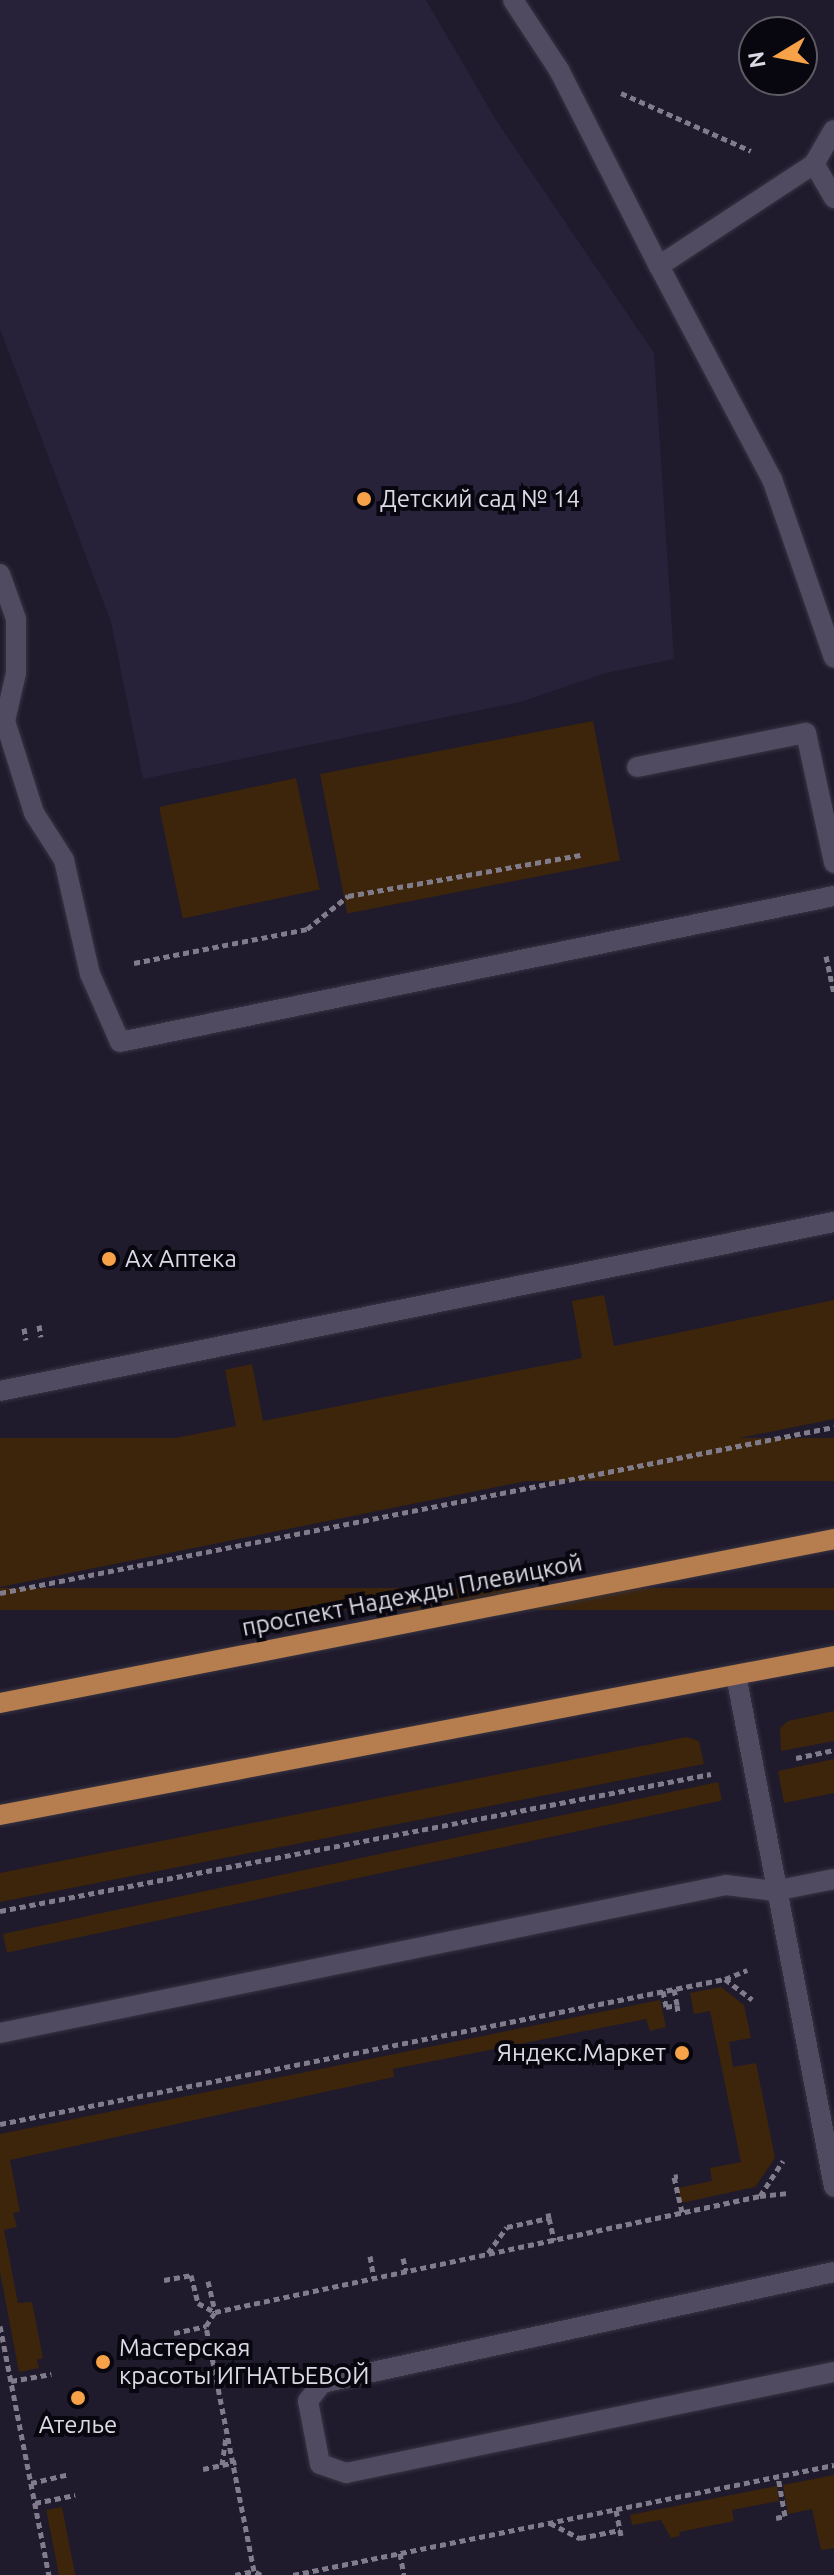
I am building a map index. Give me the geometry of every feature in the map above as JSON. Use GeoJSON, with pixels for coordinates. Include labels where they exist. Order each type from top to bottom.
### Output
{"type":"FeatureCollection","features":[{"type":"Feature","properties":{"kind":"main road","name":"проспект Надежды Плевицкой"},"geometry":{"type":"LineString","coordinates":[[0,1703],[834,1539]]}},
{"type":"Feature","properties":{"kind":"main road"},"geometry":{"type":"LineString","coordinates":[[0,1815],[834,1656]]}},
{"type":"Feature","properties":{"kind":"lane"},"geometry":{"type":"LineString","coordinates":[[513,0],[559,70],[772,479],[834,658]]}},
{"type":"Feature","properties":{"kind":"lane"},"geometry":{"type":"LineString","coordinates":[[659,266],[814,164],[834,130]]}},
{"type":"Feature","properties":{"kind":"lane"},"geometry":{"type":"LineString","coordinates":[[814,164],[834,198]]}},
{"type":"Feature","properties":{"kind":"lane"},"geometry":{"type":"LineString","coordinates":[[0,574],[16,619],[16,673],[2,721],[34,813],[64,860],[90,974],[120,1042],[834,896]]}},
{"type":"Feature","properties":{"kind":"lane"},"geometry":{"type":"LineString","coordinates":[[637,767],[806,733],[834,863]]}},
{"type":"Feature","properties":{"kind":"lane"},"geometry":{"type":"LineString","coordinates":[[0,1391],[834,1222]]}},
{"type":"Feature","properties":{"kind":"lane"},"geometry":{"type":"LineString","coordinates":[[736,1675],[774,1891],[834,2187]]}},
{"type":"Feature","properties":{"kind":"lane"},"geometry":{"type":"LineString","coordinates":[[0,2033],[726,1885],[774,1891],[834,1879]]}},
{"type":"Feature","properties":{"kind":"lane"},"geometry":{"type":"LineString","coordinates":[[834,2272],[322,2383],[308,2401],[320,2464],[346,2473],[834,2372]]}},
{"type":"Feature","properties":{"kind":"path"},"geometry":{"type":"LineString","coordinates":[[616,91],[759,155]]}},
{"type":"Feature","properties":{"kind":"path"},"geometry":{"type":"LineString","coordinates":[[90,974],[307,929],[348,896],[580,855]]}},
{"type":"Feature","properties":{"kind":"path"},"geometry":{"type":"LineString","coordinates":[[826,956],[834,993]]}},
{"type":"Feature","properties":{"kind":"path"},"geometry":{"type":"LineString","coordinates":[[39,1325],[41,1337]]}},
{"type":"Feature","properties":{"kind":"path"},"geometry":{"type":"LineString","coordinates":[[24,1328],[26,1340]]}},
{"type":"Feature","properties":{"kind":"path"},"geometry":{"type":"LineString","coordinates":[[0,1593],[834,1427]]}},
{"type":"Feature","properties":{"kind":"path"},"geometry":{"type":"LineString","coordinates":[[0,1911],[834,1750]]}},
{"type":"Feature","properties":{"kind":"path"},"geometry":{"type":"LineString","coordinates":[[0,2124],[725,1979],[754,2001]]}},
{"type":"Feature","properties":{"kind":"path"},"geometry":{"type":"LineString","coordinates":[[663,1991],[666,2007],[678,2008],[674,1989]]}},
{"type":"Feature","properties":{"kind":"path"},"geometry":{"type":"LineString","coordinates":[[639,2222],[760,2196],[785,2157]]}},
{"type":"Feature","properties":{"kind":"path"},"geometry":{"type":"LineString","coordinates":[[678,2176],[674,2177],[682,2213]]}},
{"type":"Feature","properties":{"kind":"path"},"geometry":{"type":"LineString","coordinates":[[488,2253],[507,2227],[549,2215],[554,2240]]}},
{"type":"Feature","properties":{"kind":"path"},"geometry":{"type":"LineString","coordinates":[[370,2256],[374,2278]]}},
{"type":"Feature","properties":{"kind":"path"},"geometry":{"type":"LineString","coordinates":[[403,2258],[406,2271]]}},
{"type":"Feature","properties":{"kind":"path"},"geometry":{"type":"LineString","coordinates":[[164,2280],[191,2275],[198,2303],[215,2312],[208,2281]]}},
{"type":"Feature","properties":{"kind":"path"},"geometry":{"type":"LineString","coordinates":[[0,2326],[49,2575]]}},
{"type":"Feature","properties":{"kind":"path"},"geometry":{"type":"LineString","coordinates":[[174,2333],[206,2326]]}},
{"type":"Feature","properties":{"kind":"path"},"geometry":{"type":"LineString","coordinates":[[11,2381],[51,2374]]}},
{"type":"Feature","properties":{"kind":"path"},"geometry":{"type":"LineString","coordinates":[[222,2465],[227,2436]]}},
{"type":"Feature","properties":{"kind":"path"},"geometry":{"type":"LineString","coordinates":[[203,2469],[236,2462]]}},
{"type":"Feature","properties":{"kind":"path"},"geometry":{"type":"LineString","coordinates":[[293,2575],[834,2465]]}},
{"type":"Feature","properties":{"kind":"path"},"geometry":{"type":"LineString","coordinates":[[31,2483],[67,2475]]}},
{"type":"Feature","properties":{"kind":"path"},"geometry":{"type":"LineString","coordinates":[[776,2518],[785,2516],[778,2477]]}},
{"type":"Feature","properties":{"kind":"path"},"geometry":{"type":"LineString","coordinates":[[35,2503],[75,2495]]}},
{"type":"Feature","properties":{"kind":"path"},"geometry":{"type":"LineString","coordinates":[[550,2523],[580,2538],[620,2533],[616,2510]]}},
{"type":"Feature","properties":{"kind":"path"},"geometry":{"type":"LineString","coordinates":[[400,2553],[404,2575]]}},
{"type":"Feature","properties":{"kind":"path"},"geometry":{"type":"LineString","coordinates":[[235,2575],[254,2571]]}},
{"type":"Feature","properties":{"kind":"shaded area","name":"Детский сад № 14"},"geometry":{"type":"Polygon","coordinates":[[[0,0],[426,0],[496,120],[654,353],[674,659],[606,673],[520,702],[143,779],[111,622],[0,329],[0,0]]]}},
{"type":"Feature","properties":{"kind":"shaded area"},"geometry":{"type":"Polygon","coordinates":[[[593,721],[620,860],[347,913],[320,774],[593,721]]]}},
{"type":"Feature","properties":{"kind":"shaded area"},"geometry":{"type":"Polygon","coordinates":[[[296,778],[320,890],[183,919],[159,807],[296,778]]]}},
{"type":"Feature","properties":{"kind":"shaded area"},"geometry":{"type":"Polygon","coordinates":[[[604,1295],[614,1346],[834,1300],[834,1419],[0,1587],[0,1456],[25,1440],[30,1467],[236,1426],[225,1370],[252,1364],[263,1421],[582,1358],[572,1301],[604,1295]]]}},
{"type":"Feature","properties":{"kind":"shaded area"},"geometry":{"type":"Polygon","coordinates":[[[0,1438],[834,1438],[834,1481],[0,1481],[0,1438]]]}},
{"type":"Feature","properties":{"kind":"shaded area"},"geometry":{"type":"Polygon","coordinates":[[[0,1588],[834,1588],[834,1610],[0,1610],[0,1588]]]}},
{"type":"Feature","properties":{"kind":"shaded area"},"geometry":{"type":"Polygon","coordinates":[[[834,1711],[834,1741],[781,1751],[780,1728],[788,1721],[834,1711]]]}},
{"type":"Feature","properties":{"kind":"shaded area"},"geometry":{"type":"Polygon","coordinates":[[[687,1737],[699,1741],[704,1764],[0,1902],[0,1873],[687,1737]]]}},
{"type":"Feature","properties":{"kind":"shaded area"},"geometry":{"type":"Polygon","coordinates":[[[834,1759],[834,1793],[784,1803],[778,1771],[834,1759]]]}},
{"type":"Feature","properties":{"kind":"shaded area"},"geometry":{"type":"Polygon","coordinates":[[[718,1782],[722,1801],[7,1953],[3,1934],[718,1782]]]}},
{"type":"Feature","properties":{"kind":"shaded area"},"geometry":{"type":"Polygon","coordinates":[[[721,1987],[744,2005],[751,2038],[729,2042],[733,2067],[756,2063],[775,2158],[755,2187],[681,2203],[678,2188],[712,2181],[710,2168],[741,2162],[710,2011],[694,2014],[690,1993],[721,1987]]]}},
{"type":"Feature","properties":{"kind":"shaded area"},"geometry":{"type":"Polygon","coordinates":[[[660,2000],[666,2027],[650,2031],[646,2019],[393,2069],[394,2077],[10,2160],[20,2212],[13,2213],[17,2227],[4,2230],[18,2303],[32,2302],[43,2358],[37,2360],[39,2368],[19,2372],[0,2272],[0,2134],[660,2000]]]}},
{"type":"Feature","properties":{"kind":"shaded area"},"geometry":{"type":"Polygon","coordinates":[[[834,2475],[834,2548],[821,2550],[812,2509],[788,2514],[783,2485],[834,2475]]]}},
{"type":"Feature","properties":{"kind":"shaded area"},"geometry":{"type":"Polygon","coordinates":[[[777,2486],[779,2501],[732,2510],[734,2521],[679,2532],[680,2536],[671,2538],[661,2520],[632,2525],[630,2515],[777,2486]]]}},
{"type":"Feature","properties":{"kind":"shaded area"},"geometry":{"type":"Polygon","coordinates":[[[62,2507],[75,2575],[59,2575],[46,2510],[62,2507]]]}},
{"type":"Feature","properties":{"kind":"place","name":"Детский сад № 14"},"geometry":{"type":"Point","coordinates":[364,499]}},
{"type":"Feature","properties":{"kind":"place","name":"Ах Аптека"},"geometry":{"type":"Point","coordinates":[109,1259]}},
{"type":"Feature","properties":{"kind":"place","name":"Яндекс.Маркет"},"geometry":{"type":"Point","coordinates":[682,2053]}},
{"type":"Feature","properties":{"kind":"place","name":"Мастерская красоты ИГНАТЬЕВОЙ"},"geometry":{"type":"Point","coordinates":[103,2362]}},
{"type":"Feature","properties":{"kind":"place","name":"Ателье"},"geometry":{"type":"Point","coordinates":[78,2398]}}]}
